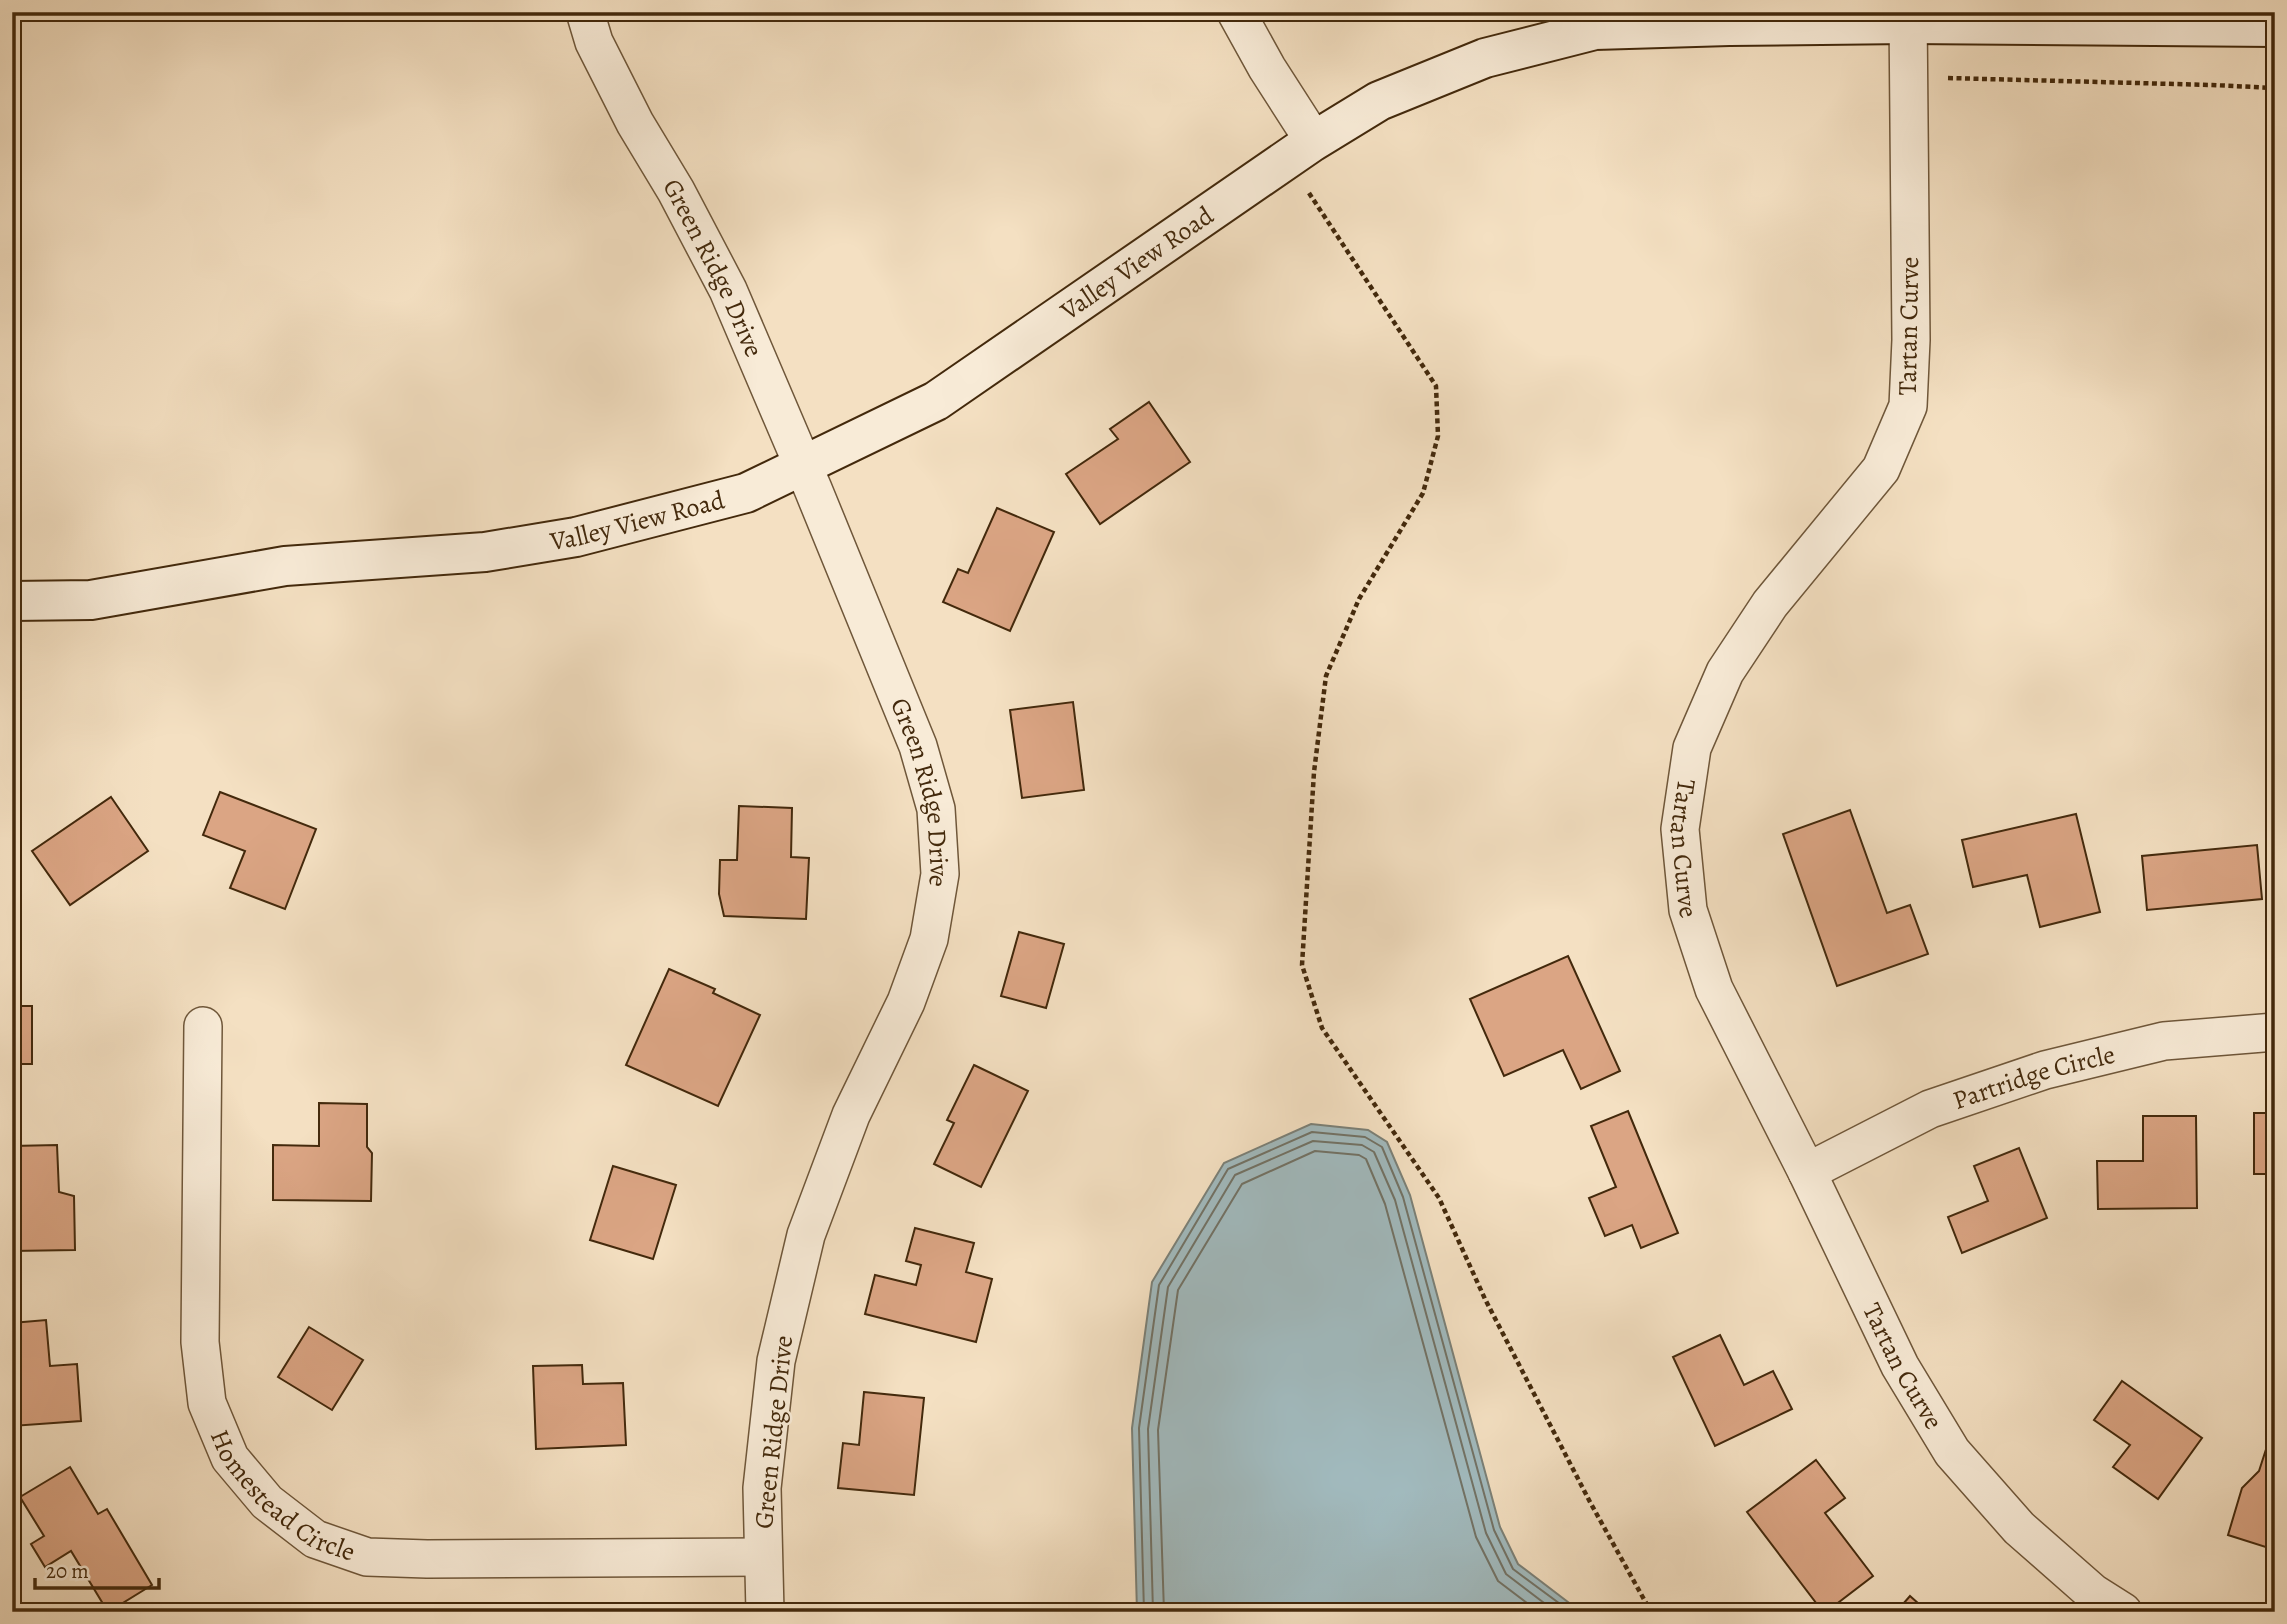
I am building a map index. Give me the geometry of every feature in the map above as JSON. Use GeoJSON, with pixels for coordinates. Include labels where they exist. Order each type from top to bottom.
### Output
{"type":"FeatureCollection","features":[{"type":"Feature","properties":{"kind":"street","name":"Green Ridge Drive"},"geometry":{"type":"LineString","coordinates":[[585,12],[594,42],[635,123],[676,191],[728,290],[918,746],[936,809],[940,874],[929,939],[906,1002],[851,1115],[806,1235],[776,1361],[762,1489],[765,1612]]}},
{"type":"Feature","properties":{"kind":"street"},"geometry":{"type":"LineString","coordinates":[[1236,12],[1267,68],[1310,135],[1299,151]]}},
{"type":"Feature","properties":{"kind":"street","name":"Valley View Road"},"geometry":{"type":"LineString","coordinates":[[12,601],[91,600],[285,566],[485,552],[576,537],[746,493],[936,401],[1299,151],[1380,101],[1485,58],[1595,30],[1908,18],[2275,27]]}},
{"type":"Feature","properties":{"kind":"street","name":"Tartan Curve"},"geometry":{"type":"LineString","coordinates":[[1908,18],[1911,327],[1908,405],[1881,469],[1770,604],[1725,672],[1692,748],[1680,829],[1688,910],[1714,989],[1807,1172],[1900,1366],[1952,1452],[2019,1528],[2094,1593],[2123,1612]]}},
{"type":"Feature","properties":{"kind":"street","name":"Homestead Circle"},"geometry":{"type":"LineString","coordinates":[[203,1026],[200,1342],[207,1403],[229,1458],[267,1502],[315,1539],[367,1557],[762,1557]]}},
{"type":"Feature","properties":{"kind":"street","name":"Partridge Circle"},"geometry":{"type":"LineString","coordinates":[[1807,1172],[1930,1109],[2045,1070],[2164,1041],[2275,1032]]}},
{"type":"Feature","properties":{"kind":"path"},"geometry":{"type":"LineString","coordinates":[[1908,18],[1948,78],[2275,88]]}},
{"type":"Feature","properties":{"kind":"path"},"geometry":{"type":"LineString","coordinates":[[1299,151],[1436,386],[1438,436],[1423,493],[1359,599],[1326,676],[1314,772],[1302,965],[1322,1028],[1439,1198],[1485,1299],[1590,1502],[1651,1612]]}},
{"type":"Feature","properties":{"kind":"water"},"geometry":{"type":"Polygon","coordinates":[[[1311,1124],[1368,1130],[1387,1142],[1410,1195],[1500,1527],[1518,1564],[1581,1612],[1137,1612],[1132,1428],[1152,1282],[1224,1163],[1311,1124]]]}},
{"type":"Feature","properties":{"kind":"building"},"geometry":{"type":"Polygon","coordinates":[[[1149,402],[1190,462],[1100,524],[1066,474],[1118,439],[1110,429],[1149,402]]]}},
{"type":"Feature","properties":{"kind":"building"},"geometry":{"type":"Polygon","coordinates":[[[997,508],[1054,532],[1010,631],[943,602],[958,569],[968,573],[997,508]]]}},
{"type":"Feature","properties":{"kind":"building"},"geometry":{"type":"Polygon","coordinates":[[[1073,702],[1084,790],[1022,798],[1010,710],[1073,702]]]}},
{"type":"Feature","properties":{"kind":"building"},"geometry":{"type":"Polygon","coordinates":[[[220,792],[316,829],[285,909],[230,888],[245,851],[203,835],[220,792]]]}},
{"type":"Feature","properties":{"kind":"building"},"geometry":{"type":"Polygon","coordinates":[[[111,797],[148,851],[70,905],[32,851],[111,797]]]}},
{"type":"Feature","properties":{"kind":"building"},"geometry":{"type":"Polygon","coordinates":[[[739,806],[792,808],[791,857],[809,858],[806,919],[724,916],[719,894],[720,860],[737,860],[739,806]]]}},
{"type":"Feature","properties":{"kind":"building"},"geometry":{"type":"Polygon","coordinates":[[[1850,810],[1887,913],[1910,905],[1928,954],[1837,986],[1783,834],[1850,810]]]}},
{"type":"Feature","properties":{"kind":"building"},"geometry":{"type":"Polygon","coordinates":[[[2076,814],[2100,912],[2040,927],[2027,875],[1973,887],[1962,840],[2076,814]]]}},
{"type":"Feature","properties":{"kind":"building"},"geometry":{"type":"Polygon","coordinates":[[[2257,845],[2262,899],[2147,910],[2142,856],[2257,845]]]}},
{"type":"Feature","properties":{"kind":"building"},"geometry":{"type":"Polygon","coordinates":[[[1019,932],[1064,944],[1046,1008],[1001,996],[1019,932]]]}},
{"type":"Feature","properties":{"kind":"building"},"geometry":{"type":"Polygon","coordinates":[[[1568,956],[1620,1071],[1581,1089],[1563,1050],[1504,1076],[1470,999],[1568,956]]]}},
{"type":"Feature","properties":{"kind":"building"},"geometry":{"type":"Polygon","coordinates":[[[669,969],[715,989],[713,993],[760,1015],[718,1106],[626,1065],[669,969]]]}},
{"type":"Feature","properties":{"kind":"building"},"geometry":{"type":"Polygon","coordinates":[[[12,1006],[32,1006],[32,1064],[12,1064],[12,1006]]]}},
{"type":"Feature","properties":{"kind":"building"},"geometry":{"type":"Polygon","coordinates":[[[974,1065],[1028,1091],[981,1187],[934,1164],[954,1123],[947,1120],[974,1065]]]}},
{"type":"Feature","properties":{"kind":"building"},"geometry":{"type":"Polygon","coordinates":[[[319,1103],[367,1104],[367,1147],[372,1153],[371,1201],[273,1200],[273,1145],[319,1146],[319,1103]]]}},
{"type":"Feature","properties":{"kind":"building"},"geometry":{"type":"Polygon","coordinates":[[[1628,1111],[1678,1233],[1641,1248],[1632,1225],[1605,1236],[1589,1198],[1616,1187],[1591,1126],[1628,1111]]]}},
{"type":"Feature","properties":{"kind":"building"},"geometry":{"type":"Polygon","coordinates":[[[2254,1113],[2275,1113],[2275,1174],[2254,1174],[2254,1113]]]}},
{"type":"Feature","properties":{"kind":"building"},"geometry":{"type":"Polygon","coordinates":[[[2143,1116],[2196,1116],[2197,1208],[2098,1209],[2097,1161],[2143,1161],[2143,1116]]]}},
{"type":"Feature","properties":{"kind":"building"},"geometry":{"type":"Polygon","coordinates":[[[57,1145],[59,1192],[74,1196],[75,1250],[12,1251],[12,1146],[57,1145]]]}},
{"type":"Feature","properties":{"kind":"building"},"geometry":{"type":"Polygon","coordinates":[[[2019,1148],[2047,1218],[1962,1253],[1948,1217],[1988,1201],[1974,1166],[2019,1148]]]}},
{"type":"Feature","properties":{"kind":"building"},"geometry":{"type":"Polygon","coordinates":[[[613,1166],[676,1185],[653,1259],[590,1240],[613,1166]]]}},
{"type":"Feature","properties":{"kind":"building"},"geometry":{"type":"Polygon","coordinates":[[[915,1228],[974,1243],[966,1272],[992,1279],[976,1342],[865,1314],[875,1275],[916,1285],[921,1265],[906,1261],[915,1228]]]}},
{"type":"Feature","properties":{"kind":"building"},"geometry":{"type":"Polygon","coordinates":[[[46,1320],[50,1366],[77,1364],[81,1421],[12,1426],[12,1323],[46,1320]]]}},
{"type":"Feature","properties":{"kind":"building"},"geometry":{"type":"Polygon","coordinates":[[[309,1327],[363,1360],[332,1410],[278,1377],[309,1327]]]}},
{"type":"Feature","properties":{"kind":"building"},"geometry":{"type":"Polygon","coordinates":[[[1720,1335],[1744,1385],[1773,1371],[1792,1409],[1715,1446],[1673,1357],[1720,1335]]]}},
{"type":"Feature","properties":{"kind":"building"},"geometry":{"type":"Polygon","coordinates":[[[582,1365],[583,1384],[623,1383],[626,1445],[536,1449],[533,1366],[582,1365]]]}},
{"type":"Feature","properties":{"kind":"building"},"geometry":{"type":"Polygon","coordinates":[[[2122,1381],[2202,1438],[2158,1499],[2113,1467],[2130,1445],[2094,1420],[2122,1381]]]}},
{"type":"Feature","properties":{"kind":"building"},"geometry":{"type":"Polygon","coordinates":[[[864,1392],[924,1398],[914,1495],[838,1488],[843,1443],[859,1445],[864,1392]]]}},
{"type":"Feature","properties":{"kind":"building"},"geometry":{"type":"Polygon","coordinates":[[[2269,1440],[2275,1442],[2275,1550],[2228,1535],[2242,1488],[2259,1471],[2269,1440]]]}},
{"type":"Feature","properties":{"kind":"building"},"geometry":{"type":"Polygon","coordinates":[[[1816,1460],[1845,1498],[1825,1513],[1873,1576],[1826,1612],[1823,1612],[1747,1512],[1816,1460]]]}},
{"type":"Feature","properties":{"kind":"building"},"geometry":{"type":"Polygon","coordinates":[[[70,1467],[98,1514],[107,1509],[152,1585],[108,1612],[71,1551],[45,1567],[31,1544],[44,1536],[20,1497],[70,1467]]]}},
{"type":"Feature","properties":{"kind":"building"},"geometry":{"type":"Polygon","coordinates":[[[1910,1596],[1928,1612],[1896,1612],[1910,1596]]]}}]}
